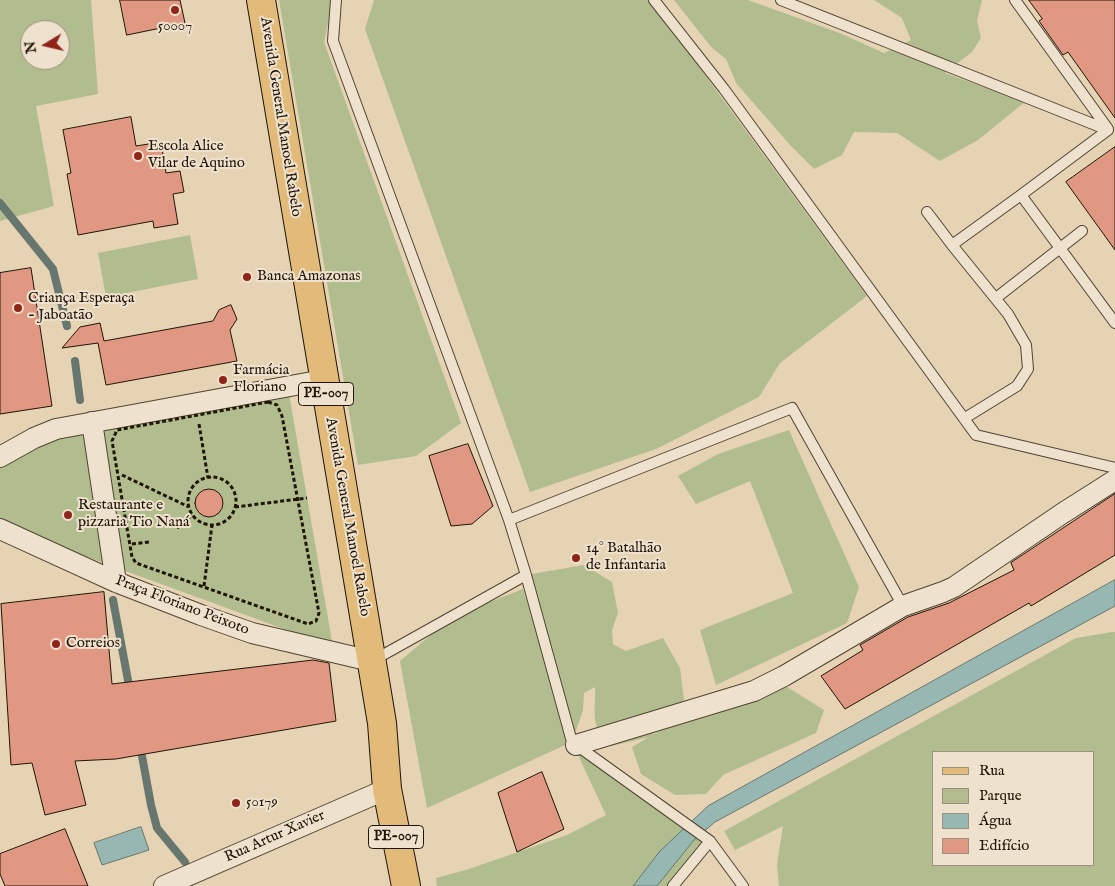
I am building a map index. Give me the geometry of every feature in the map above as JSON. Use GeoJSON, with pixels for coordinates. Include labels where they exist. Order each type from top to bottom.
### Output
{"type":"FeatureCollection","features":[{"type":"Feature","properties":{"kind":"main road","name":"Avenida General Manoel Rabelo"},"geometry":{"type":"LineString","coordinates":[[261,0],[323,380],[382,723],[387,789],[406,886]]}},
{"type":"Feature","properties":{"kind":"street"},"geometry":{"type":"LineString","coordinates":[[0,458],[34,438],[56,430],[323,380]]}},
{"type":"Feature","properties":{"kind":"street"},"geometry":{"type":"LineString","coordinates":[[92,422],[116,582]]}},
{"type":"Feature","properties":{"kind":"street"},"geometry":{"type":"LineString","coordinates":[[576,745],[754,691],[784,676],[903,606],[954,587],[1062,512],[1115,480]]}},
{"type":"Feature","properties":{"kind":"street","name":"Praça Floriano Peixoto"},"geometry":{"type":"LineString","coordinates":[[0,530],[116,582],[201,615],[252,633],[371,661]]}},
{"type":"Feature","properties":{"kind":"street","name":"Rua Artur Xavier"},"geometry":{"type":"LineString","coordinates":[[164,886],[387,789]]}},
{"type":"Feature","properties":{"kind":"lane"},"geometry":{"type":"LineString","coordinates":[[336,0],[333,41],[509,520],[572,742],[685,822],[710,842],[743,886]]}},
{"type":"Feature","properties":{"kind":"lane"},"geometry":{"type":"LineString","coordinates":[[654,0],[724,89],[976,435],[1115,468]]}},
{"type":"Feature","properties":{"kind":"lane"},"geometry":{"type":"LineString","coordinates":[[781,0],[1108,130]]}},
{"type":"Feature","properties":{"kind":"lane"},"geometry":{"type":"LineString","coordinates":[[1015,0],[1108,130]]}},
{"type":"Feature","properties":{"kind":"lane"},"geometry":{"type":"LineString","coordinates":[[952,246],[1108,130]]}},
{"type":"Feature","properties":{"kind":"lane"},"geometry":{"type":"LineString","coordinates":[[1020,195],[1115,323]]}},
{"type":"Feature","properties":{"kind":"lane"},"geometry":{"type":"LineString","coordinates":[[927,212],[952,246],[1008,314],[1026,345],[1028,369],[1017,386],[965,418]]}},
{"type":"Feature","properties":{"kind":"lane"},"geometry":{"type":"LineString","coordinates":[[996,298],[1082,231]]}},
{"type":"Feature","properties":{"kind":"lane"},"geometry":{"type":"LineString","coordinates":[[509,520],[792,408],[903,606]]}},
{"type":"Feature","properties":{"kind":"lane"},"geometry":{"type":"LineString","coordinates":[[371,661],[526,575]]}},
{"type":"Feature","properties":{"kind":"lane"},"geometry":{"type":"LineString","coordinates":[[673,886],[710,842]]}},
{"type":"Feature","properties":{"kind":"path"},"geometry":{"type":"LineString","coordinates":[[268,402],[277,405],[282,416],[319,613],[316,620],[308,624],[136,563],[132,557],[118,473],[112,441],[117,430],[268,402]]}},
{"type":"Feature","properties":{"kind":"path"},"geometry":{"type":"LineString","coordinates":[[198,416],[208,478]]}},
{"type":"Feature","properties":{"kind":"path"},"geometry":{"type":"LineString","coordinates":[[118,473],[189,508]]}},
{"type":"Feature","properties":{"kind":"path"},"geometry":{"type":"LineString","coordinates":[[208,478],[216,478],[229,485],[234,492],[236,500],[232,514],[220,524],[205,524],[192,515],[189,508],[190,492],[200,481],[208,478]]}},
{"type":"Feature","properties":{"kind":"path"},"geometry":{"type":"LineString","coordinates":[[235,507],[307,498]]}},
{"type":"Feature","properties":{"kind":"path"},"geometry":{"type":"LineString","coordinates":[[178,528],[192,515]]}},
{"type":"Feature","properties":{"kind":"path"},"geometry":{"type":"LineString","coordinates":[[204,586],[212,525]]}},
{"type":"Feature","properties":{"kind":"path"},"geometry":{"type":"LineString","coordinates":[[130,544],[149,542]]}},
{"type":"Feature","properties":{"kind":"green space"},"geometry":{"type":"Polygon","coordinates":[[[0,0],[91,0],[98,94],[36,106],[54,206],[0,221],[0,0]]]}},
{"type":"Feature","properties":{"kind":"green space"},"geometry":{"type":"Polygon","coordinates":[[[279,0],[333,0],[324,42],[461,423],[416,456],[358,465],[279,0]]]}},
{"type":"Feature","properties":{"kind":"green space"},"geometry":{"type":"Polygon","coordinates":[[[374,0],[650,0],[867,296],[780,363],[759,397],[656,449],[530,492],[365,29],[374,0]]]}},
{"type":"Feature","properties":{"kind":"green space"},"geometry":{"type":"Polygon","coordinates":[[[674,0],[748,0],[842,34],[884,53],[911,40],[902,18],[874,0],[982,0],[977,21],[981,38],[972,52],[945,73],[1025,102],[978,140],[940,161],[897,133],[854,132],[842,155],[814,169],[790,145],[736,83],[726,59],[712,48],[674,0]]]}},
{"type":"Feature","properties":{"kind":"green space"},"geometry":{"type":"Polygon","coordinates":[[[190,235],[198,279],[106,297],[98,253],[190,235]]]}},
{"type":"Feature","properties":{"kind":"green space"},"geometry":{"type":"Polygon","coordinates":[[[287,382],[333,647],[0,525],[0,466],[90,419],[287,382]]]}},
{"type":"Feature","properties":{"kind":"green space"},"geometry":{"type":"Polygon","coordinates":[[[789,430],[859,587],[847,623],[716,685],[700,630],[793,593],[750,481],[696,504],[678,476],[718,454],[789,430]]]}},
{"type":"Feature","properties":{"kind":"green space"},"geometry":{"type":"Polygon","coordinates":[[[584,565],[612,582],[618,613],[612,630],[613,644],[626,651],[663,638],[680,668],[684,700],[670,712],[652,735],[683,718],[784,685],[824,710],[816,733],[723,775],[706,794],[675,795],[641,774],[632,747],[649,737],[611,746],[604,740],[599,733],[595,719],[595,687],[584,693],[583,710],[572,742],[427,808],[400,661],[452,617],[523,589],[567,725],[526,575],[584,565]]]}},
{"type":"Feature","properties":{"kind":"green space"},"geometry":{"type":"Polygon","coordinates":[[[1115,632],[1115,886],[779,886],[777,865],[783,826],[735,850],[724,831],[1076,638],[1115,632]]]}},
{"type":"Feature","properties":{"kind":"green space"},"geometry":{"type":"Polygon","coordinates":[[[572,742],[710,841],[673,886],[437,886],[436,878],[466,870],[567,835],[606,815],[572,742]]]}},
{"type":"Feature","properties":{"kind":"water"},"geometry":{"type":"Polygon","coordinates":[[[1115,580],[1115,606],[715,822],[694,840],[657,886],[633,886],[660,851],[708,806],[1115,580]]]}},
{"type":"Feature","properties":{"kind":"water"},"geometry":{"type":"Polygon","coordinates":[[[141,827],[149,850],[102,865],[94,843],[141,827]]]}},
{"type":"Feature","properties":{"kind":"building"},"geometry":{"type":"Polygon","coordinates":[[[120,0],[180,0],[185,23],[127,35],[120,0]]]}},
{"type":"Feature","properties":{"kind":"building"},"geometry":{"type":"Polygon","coordinates":[[[1029,0],[1115,0],[1115,118],[1068,52],[1063,55],[1039,21],[1042,19],[1029,0]]]}},
{"type":"Feature","properties":{"kind":"building"},"geometry":{"type":"Polygon","coordinates":[[[131,117],[136,146],[161,142],[166,173],[180,171],[184,192],[173,194],[178,224],[154,228],[153,221],[78,235],[67,174],[71,173],[63,130],[131,117]]]}},
{"type":"Feature","properties":{"kind":"building"},"geometry":{"type":"Polygon","coordinates":[[[1115,147],[1115,250],[1066,182],[1115,147]]]}},
{"type":"Feature","properties":{"kind":"building","name":"Criança Esperaça - Jaboatão"},"geometry":{"type":"Polygon","coordinates":[[[31,268],[52,406],[0,414],[0,273],[31,268]]]}},
{"type":"Feature","properties":{"kind":"building"},"geometry":{"type":"Polygon","coordinates":[[[231,305],[237,319],[230,330],[237,361],[106,385],[98,343],[62,348],[80,327],[100,323],[104,341],[213,321],[219,310],[231,305]]]}},
{"type":"Feature","properties":{"kind":"building"},"geometry":{"type":"Polygon","coordinates":[[[468,444],[493,506],[472,524],[451,526],[429,456],[468,444]]]}},
{"type":"Feature","properties":{"kind":"building"},"geometry":{"type":"Polygon","coordinates":[[[209,489],[219,493],[223,503],[219,513],[209,517],[199,513],[195,503],[199,493],[209,489]]]}},
{"type":"Feature","properties":{"kind":"building"},"geometry":{"type":"Polygon","coordinates":[[[1115,494],[1115,555],[1031,606],[1029,603],[845,709],[821,676],[863,650],[860,645],[908,617],[949,603],[1014,570],[1011,563],[1115,494]]]}},
{"type":"Feature","properties":{"kind":"building"},"geometry":{"type":"Polygon","coordinates":[[[104,592],[112,684],[313,660],[329,663],[336,721],[116,759],[75,761],[86,805],[45,815],[32,763],[11,765],[1,604],[104,592]]]}},
{"type":"Feature","properties":{"kind":"building"},"geometry":{"type":"Polygon","coordinates":[[[542,772],[564,829],[517,852],[498,793],[542,772]]]}},
{"type":"Feature","properties":{"kind":"building"},"geometry":{"type":"Polygon","coordinates":[[[65,829],[88,886],[5,886],[0,874],[0,854],[65,829]]]}},
{"type":"Feature","properties":{"kind":"waterway"},"geometry":{"type":"LineString","coordinates":[[0,203],[53,269],[67,326]]}},
{"type":"Feature","properties":{"kind":"waterway"},"geometry":{"type":"LineString","coordinates":[[75,361],[80,400]]}},
{"type":"Feature","properties":{"kind":"waterway"},"geometry":{"type":"LineString","coordinates":[[113,600],[130,691]]}},
{"type":"Feature","properties":{"kind":"waterway"},"geometry":{"type":"LineString","coordinates":[[140,745],[157,828],[185,862]]}},
{"type":"Feature","properties":{"kind":"place","name":"50007"},"geometry":{"type":"Point","coordinates":[175,10]}},
{"type":"Feature","properties":{"kind":"place","name":"Escola Alice Vilar de Aquino"},"geometry":{"type":"Point","coordinates":[138,156]}},
{"type":"Feature","properties":{"kind":"place","name":"Banca Amazonas"},"geometry":{"type":"Point","coordinates":[247,277]}},
{"type":"Feature","properties":{"kind":"place","name":"Criança Esperaça - Jaboatão"},"geometry":{"type":"Point","coordinates":[18,308]}},
{"type":"Feature","properties":{"kind":"place","name":"Farmácia Floriano"},"geometry":{"type":"Point","coordinates":[223,380]}},
{"type":"Feature","properties":{"kind":"place","name":"Restaurante e pizzaria Tio Naná"},"geometry":{"type":"Point","coordinates":[68,515]}},
{"type":"Feature","properties":{"kind":"place","name":"14° Batalhão de Infantaria"},"geometry":{"type":"Point","coordinates":[576,558]}},
{"type":"Feature","properties":{"kind":"place","name":"Correios"},"geometry":{"type":"Point","coordinates":[56,644]}},
{"type":"Feature","properties":{"kind":"place","name":"50179"},"geometry":{"type":"Point","coordinates":[236,803]}}]}
